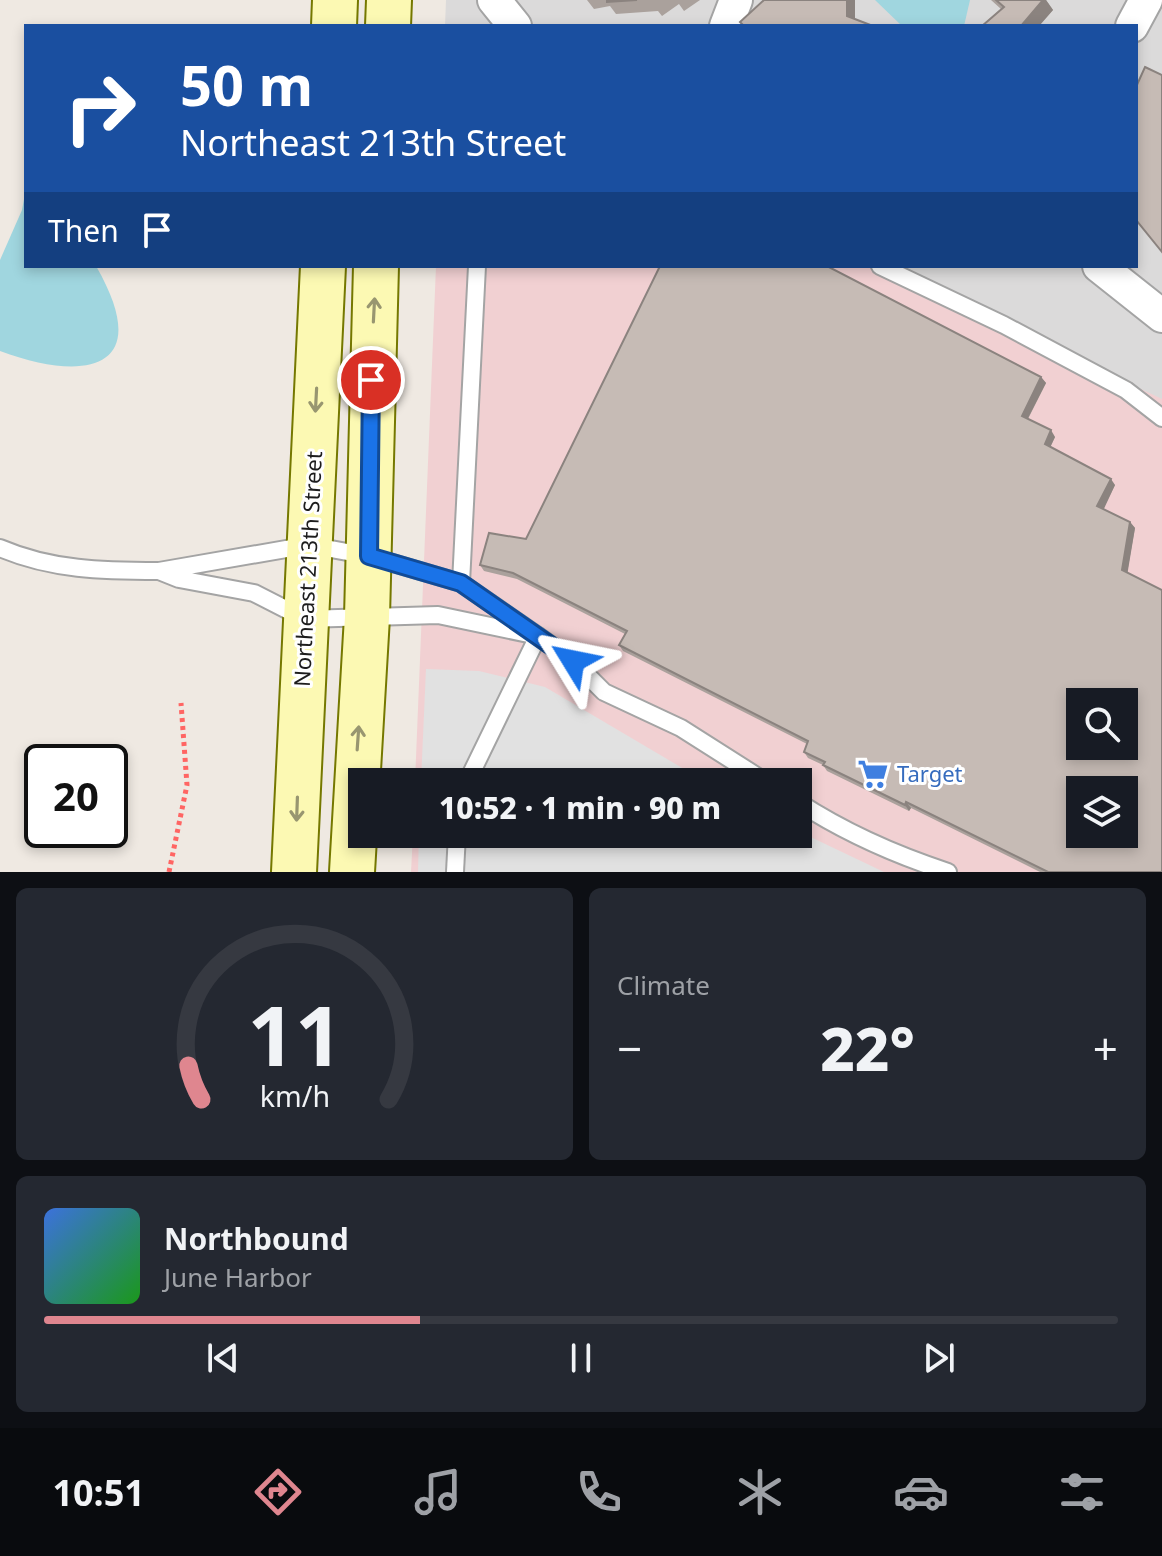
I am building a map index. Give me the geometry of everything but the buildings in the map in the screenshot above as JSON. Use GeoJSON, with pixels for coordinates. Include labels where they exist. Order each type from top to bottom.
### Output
{"type":"FeatureCollection","features":[{"type":"Feature","properties":{"kind":"street"},"geometry":{"type":"LineString","coordinates":[[334,24],[335,0]]}},
{"type":"Feature","properties":{"kind":"street"},"geometry":{"type":"LineString","coordinates":[[388,24],[389,0]]}},
{"type":"Feature","properties":{"kind":"street"},"geometry":{"type":"LineString","coordinates":[[494,0],[513,24]]}},
{"type":"Feature","properties":{"kind":"street"},"geometry":{"type":"LineString","coordinates":[[727,24],[736,0]]}},
{"type":"Feature","properties":{"kind":"street"},"geometry":{"type":"LineString","coordinates":[[1133,24],[1146,0]]}},
{"type":"Feature","properties":{"kind":"street","name":"Northeast 213th Street"},"geometry":{"type":"LineString","coordinates":[[294,872],[323,268]]}},
{"type":"Feature","properties":{"kind":"street"},"geometry":{"type":"LineString","coordinates":[[352,872],[367,617],[376,268]]}},
{"type":"Feature","properties":{"kind":"street"},"geometry":{"type":"LineString","coordinates":[[1102,268],[1162,316]]}},
{"type":"Feature","properties":{"kind":"lane"},"geometry":{"type":"LineString","coordinates":[[461,583],[477,268]]}},
{"type":"Feature","properties":{"kind":"lane"},"geometry":{"type":"LineString","coordinates":[[884,268],[1004,325],[1126,390],[1162,418]]}},
{"type":"Feature","properties":{"kind":"lane"},"geometry":{"type":"LineString","coordinates":[[0,548],[33,562],[96,571],[159,571],[309,545],[369,556],[461,583],[573,661],[604,692],[681,728],[744,768]]}},
{"type":"Feature","properties":{"kind":"lane"},"geometry":{"type":"LineString","coordinates":[[159,571],[179,579],[254,593],[305,619],[438,615],[538,636]]}},
{"type":"Feature","properties":{"kind":"lane"},"geometry":{"type":"LineString","coordinates":[[474,768],[538,636]]}},
{"type":"Feature","properties":{"kind":"lane"},"geometry":{"type":"LineString","coordinates":[[812,811],[908,859],[948,872]]}},
{"type":"Feature","properties":{"kind":"lane"},"geometry":{"type":"LineString","coordinates":[[455,872],[456,848]]}},
{"type":"Feature","properties":{"kind":"path"},"geometry":{"type":"LineString","coordinates":[[169,872],[187,785],[181,703]]}},
{"type":"Feature","properties":{"kind":"shaded area"},"geometry":{"type":"Polygon","coordinates":[[[446,0],[1162,0],[1162,401],[876,268],[1138,268],[1138,24],[445,24],[446,0]]]}},
{"type":"Feature","properties":{"kind":"shaded area"},"geometry":{"type":"Polygon","coordinates":[[[436,268],[886,268],[1162,399],[1162,872],[411,872],[412,848],[812,848],[812,768],[416,768],[436,268]]]}},
{"type":"Feature","properties":{"kind":"shaded area"},"geometry":{"type":"Polygon","coordinates":[[[426,669],[479,671],[545,687],[682,768],[422,768],[426,669]]]}},
{"type":"Feature","properties":{"kind":"shaded area"},"geometry":{"type":"Polygon","coordinates":[[[812,838],[884,872],[418,872],[419,848],[812,848],[812,838]]]}},
{"type":"Feature","properties":{"kind":"water"},"geometry":{"type":"Polygon","coordinates":[[[875,0],[970,0],[964,24],[900,24],[875,0]]]}},
{"type":"Feature","properties":{"kind":"water"},"geometry":{"type":"Polygon","coordinates":[[[24,199],[24,268],[97,268],[113,301],[118,328],[115,347],[103,360],[84,366],[60,366],[0,351],[0,260],[24,199]]]}},
{"type":"Feature","properties":{"kind":"place","name":"Target"},"geometry":{"type":"Point","coordinates":[873,774]}},
{"type":"Feature","properties":{"kind":"route"},"geometry":{"type":"LineString","coordinates":[[371,380],[369,556],[461,583],[573,661]]}}]}
